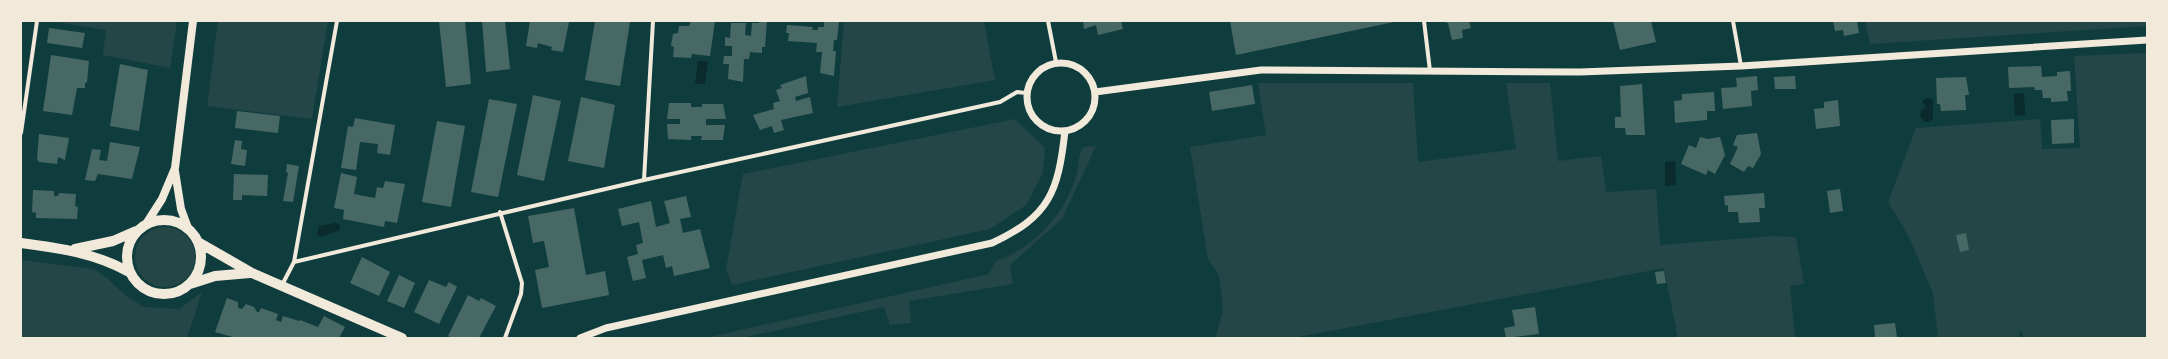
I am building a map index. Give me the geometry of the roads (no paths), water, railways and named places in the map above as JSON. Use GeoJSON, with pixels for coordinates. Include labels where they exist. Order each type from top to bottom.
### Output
{"type":"FeatureCollection","features":[{"type":"Feature","properties":{"kind":"main road"},"geometry":{"type":"LineString","coordinates":[[193,21],[175,168],[162,199],[128,247],[126,260],[135,281],[145,289],[156,294],[170,294],[181,290],[190,284],[215,276],[252,273]]}},
{"type":"Feature","properties":{"kind":"main road"},"geometry":{"type":"LineString","coordinates":[[175,168],[182,210],[188,228],[198,242],[201,254],[200,266],[190,284]]}},
{"type":"Feature","properties":{"kind":"main road"},"geometry":{"type":"LineString","coordinates":[[69,250],[113,241],[159,220],[169,220],[188,228]]}},
{"type":"Feature","properties":{"kind":"main road"},"geometry":{"type":"LineString","coordinates":[[198,242],[252,273],[402,338]]}},
{"type":"Feature","properties":{"kind":"main road"},"geometry":{"type":"LineString","coordinates":[[21,243],[69,250],[100,259],[130,272]]}},
{"type":"Feature","properties":{"kind":"street"},"geometry":{"type":"LineString","coordinates":[[21,133],[37,21]]}},
{"type":"Feature","properties":{"kind":"street"},"geometry":{"type":"LineString","coordinates":[[282,285],[294,262],[337,21]]}},
{"type":"Feature","properties":{"kind":"street"},"geometry":{"type":"LineString","coordinates":[[644,180],[653,21]]}},
{"type":"Feature","properties":{"kind":"street"},"geometry":{"type":"LineString","coordinates":[[1048,21],[1056,62]]}},
{"type":"Feature","properties":{"kind":"street"},"geometry":{"type":"LineString","coordinates":[[1424,21],[1430,71]]}},
{"type":"Feature","properties":{"kind":"street"},"geometry":{"type":"LineString","coordinates":[[1733,21],[1742,66]]}},
{"type":"Feature","properties":{"kind":"street"},"geometry":{"type":"LineString","coordinates":[[1095,92],[1261,70],[1580,72],[1742,66],[2147,40]]}},
{"type":"Feature","properties":{"kind":"street"},"geometry":{"type":"LineString","coordinates":[[1056,62],[1074,65],[1088,75],[1095,92],[1092,110],[1081,124],[1065,131],[1050,129],[1036,121],[1028,108],[1026,93],[1031,79],[1042,68],[1056,62]]}},
{"type":"Feature","properties":{"kind":"street"},"geometry":{"type":"LineString","coordinates":[[294,262],[500,212],[1000,102],[1017,92],[1026,93]]}},
{"type":"Feature","properties":{"kind":"street"},"geometry":{"type":"LineString","coordinates":[[580,338],[606,328],[992,244],[1013,233],[1039,214],[1052,194],[1061,163],[1065,131]]}},
{"type":"Feature","properties":{"kind":"street"},"geometry":{"type":"LineString","coordinates":[[500,212],[522,283],[521,294],[505,338]]}}]}
